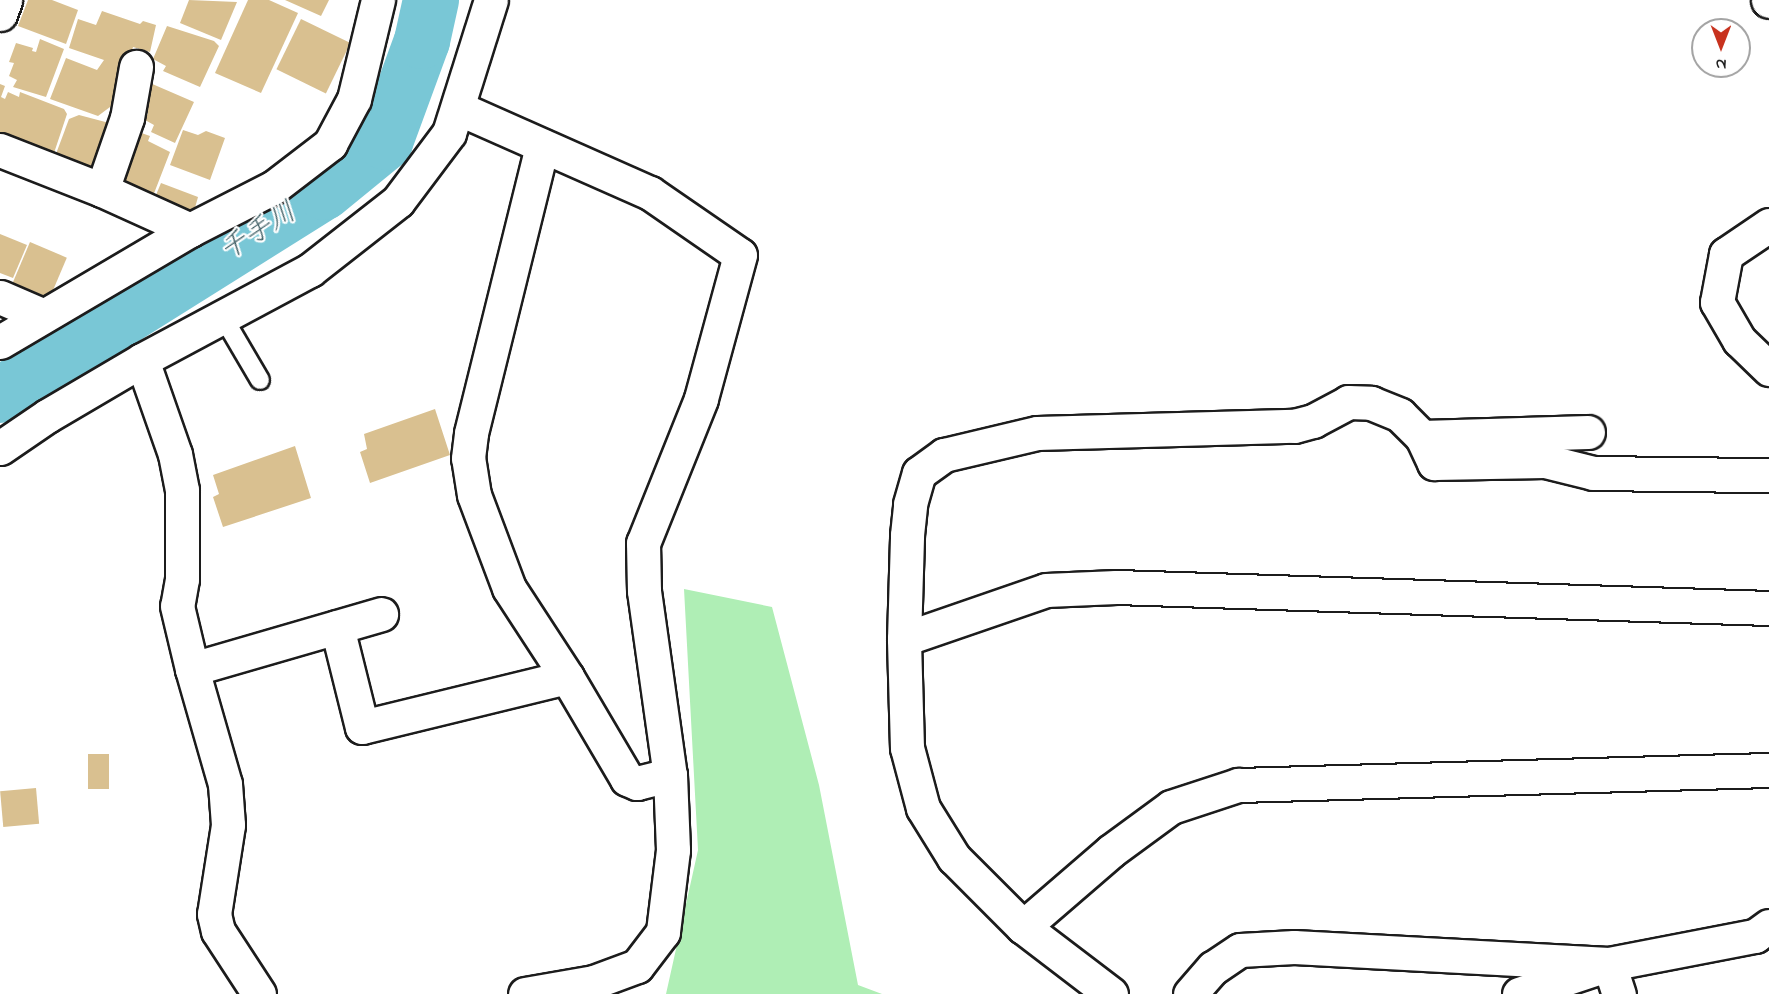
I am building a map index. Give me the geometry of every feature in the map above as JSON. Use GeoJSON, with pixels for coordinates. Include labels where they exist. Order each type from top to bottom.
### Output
{"type":"FeatureCollection","features":[{"type":"Feature","properties":{"kind":"street"},"geometry":{"type":"LineString","coordinates":[[0,14],[6,0]]}},
{"type":"Feature","properties":{"kind":"street"},"geometry":{"type":"LineString","coordinates":[[0,342],[42,315],[190,230],[274,187],[330,144],[354,99],[378,0]]}},
{"type":"Feature","properties":{"kind":"street"},"geometry":{"type":"LineString","coordinates":[[0,448],[47,416],[142,360],[310,270],[398,201],[449,133],[491,0]]}},
{"type":"Feature","properties":{"kind":"street"},"geometry":{"type":"LineString","coordinates":[[102,190],[127,118],[136,67]]}},
{"type":"Feature","properties":{"kind":"street"},"geometry":{"type":"LineString","coordinates":[[458,108],[650,194],[740,255],[701,399],[643,543],[644,591],[670,775],[673,850],[663,932],[637,966],[594,982],[529,993]]}},
{"type":"Feature","properties":{"kind":"street"},"geometry":{"type":"LineString","coordinates":[[542,146],[471,433],[468,458],[474,495],[509,588],[567,677],[627,779],[637,783],[670,775]]}},
{"type":"Feature","properties":{"kind":"street"},"geometry":{"type":"LineString","coordinates":[[0,150],[102,190],[190,230]]}},
{"type":"Feature","properties":{"kind":"street"},"geometry":{"type":"LineString","coordinates":[[1769,225],[1726,254],[1717,302],[1739,340],[1769,369]]}},
{"type":"Feature","properties":{"kind":"street"},"geometry":{"type":"LineString","coordinates":[[0,297],[42,315]]}},
{"type":"Feature","properties":{"kind":"street"},"geometry":{"type":"LineString","coordinates":[[142,360],[175,454],[182,490],[182,579],[177,606],[192,669],[225,784],[228,825],[214,914],[218,931],[259,994]]}},
{"type":"Feature","properties":{"kind":"street"},"geometry":{"type":"LineString","coordinates":[[1111,994],[1023,927],[954,858],[924,808],[907,748],[904,639],[910,504],[919,473],[944,455],[1037,433],[1294,426],[1313,421],[1348,402],[1371,403],[1400,415],[1422,437],[1434,463],[1545,461],[1593,473],[1769,475]]}},
{"type":"Feature","properties":{"kind":"street"},"geometry":{"type":"LineString","coordinates":[[1422,437],[1588,432]]}},
{"type":"Feature","properties":{"kind":"street"},"geometry":{"type":"LineString","coordinates":[[904,639],[1046,590],[1116,587],[1769,608]]}},
{"type":"Feature","properties":{"kind":"street"},"geometry":{"type":"LineString","coordinates":[[192,669],[381,614]]}},
{"type":"Feature","properties":{"kind":"street"},"geometry":{"type":"LineString","coordinates":[[337,627],[362,727],[567,677]]}},
{"type":"Feature","properties":{"kind":"street"},"geometry":{"type":"LineString","coordinates":[[1023,927],[1111,851],[1171,807],[1238,784],[1769,770]]}},
{"type":"Feature","properties":{"kind":"street"},"geometry":{"type":"LineString","coordinates":[[1519,994],[1614,979],[1755,936],[1769,926]]}},
{"type":"Feature","properties":{"kind":"street"},"geometry":{"type":"LineString","coordinates":[[1190,994],[1213,968],[1240,950],[1294,947],[1614,979]]}},
{"type":"Feature","properties":{"kind":"lane"},"geometry":{"type":"LineString","coordinates":[[223,317],[260,381]]}},
{"type":"Feature","properties":{"kind":"green space"},"geometry":{"type":"Polygon","coordinates":[[[684,589],[772,607],[819,785],[858,985],[882,994],[666,994],[698,850],[684,589]]]}},
{"type":"Feature","properties":{"kind":"building"},"geometry":{"type":"Polygon","coordinates":[[[28,0],[52,0],[78,10],[66,44],[18,26],[28,0]]]}},
{"type":"Feature","properties":{"kind":"building"},"geometry":{"type":"Polygon","coordinates":[[[189,0],[237,2],[221,40],[180,23],[189,0]]]}},
{"type":"Feature","properties":{"kind":"building"},"geometry":{"type":"Polygon","coordinates":[[[248,0],[269,0],[298,13],[261,93],[215,73],[248,0]]]}},
{"type":"Feature","properties":{"kind":"building"},"geometry":{"type":"Polygon","coordinates":[[[285,0],[329,0],[321,16],[285,0]]]}},
{"type":"Feature","properties":{"kind":"building"},"geometry":{"type":"Polygon","coordinates":[[[102,11],[140,24],[143,21],[156,25],[150,52],[133,47],[118,101],[98,116],[50,99],[66,58],[97,70],[104,60],[69,48],[78,19],[96,25],[102,11]]]}},
{"type":"Feature","properties":{"kind":"building"},"geometry":{"type":"Polygon","coordinates":[[[301,19],[350,43],[326,93],[276,69],[301,19]]]}},
{"type":"Feature","properties":{"kind":"building"},"geometry":{"type":"Polygon","coordinates":[[[167,26],[214,41],[219,46],[200,87],[163,71],[166,66],[153,59],[167,26]]]}},
{"type":"Feature","properties":{"kind":"building"},"geometry":{"type":"Polygon","coordinates":[[[40,39],[64,49],[46,97],[13,87],[17,80],[9,76],[14,63],[9,62],[16,43],[33,48],[32,51],[36,52],[40,39]]]}},
{"type":"Feature","properties":{"kind":"building"},"geometry":{"type":"Polygon","coordinates":[[[150,83],[194,102],[175,143],[151,132],[154,125],[145,120],[148,113],[137,109],[150,83]]]}},
{"type":"Feature","properties":{"kind":"building"},"geometry":{"type":"Polygon","coordinates":[[[0,84],[5,86],[1,97],[5,99],[8,92],[19,97],[20,92],[64,109],[67,114],[51,162],[0,141],[0,84]]]}},
{"type":"Feature","properties":{"kind":"building"},"geometry":{"type":"Polygon","coordinates":[[[79,115],[113,124],[92,176],[53,162],[69,119],[79,115]]]}},
{"type":"Feature","properties":{"kind":"building"},"geometry":{"type":"Polygon","coordinates":[[[130,129],[150,136],[148,141],[170,152],[153,196],[117,181],[130,129]]]}},
{"type":"Feature","properties":{"kind":"building"},"geometry":{"type":"Polygon","coordinates":[[[183,130],[198,135],[206,131],[225,138],[210,180],[170,165],[183,130]]]}},
{"type":"Feature","properties":{"kind":"building"},"geometry":{"type":"Polygon","coordinates":[[[161,183],[198,197],[193,215],[153,202],[161,183]]]}},
{"type":"Feature","properties":{"kind":"building"},"geometry":{"type":"Polygon","coordinates":[[[0,234],[27,245],[13,278],[0,273],[0,234]]]}},
{"type":"Feature","properties":{"kind":"building"},"geometry":{"type":"Polygon","coordinates":[[[30,242],[67,258],[50,298],[13,283],[30,242]]]}},
{"type":"Feature","properties":{"kind":"building"},"geometry":{"type":"Polygon","coordinates":[[[435,409],[450,455],[370,483],[360,452],[367,449],[364,434],[435,409]]]}},
{"type":"Feature","properties":{"kind":"building"},"geometry":{"type":"Polygon","coordinates":[[[295,446],[311,498],[223,527],[213,497],[219,494],[213,475],[295,446]]]}},
{"type":"Feature","properties":{"kind":"building"},"geometry":{"type":"Polygon","coordinates":[[[88,754],[109,754],[109,789],[88,789],[88,754]]]}},
{"type":"Feature","properties":{"kind":"building"},"geometry":{"type":"Polygon","coordinates":[[[36,788],[39,824],[3,827],[0,791],[36,788]]]}},
{"type":"Feature","properties":{"kind":"waterway","name":"千手川"},"geometry":{"type":"LineString","coordinates":[[0,395],[324,192],[385,142],[422,41],[431,0]]}}]}
